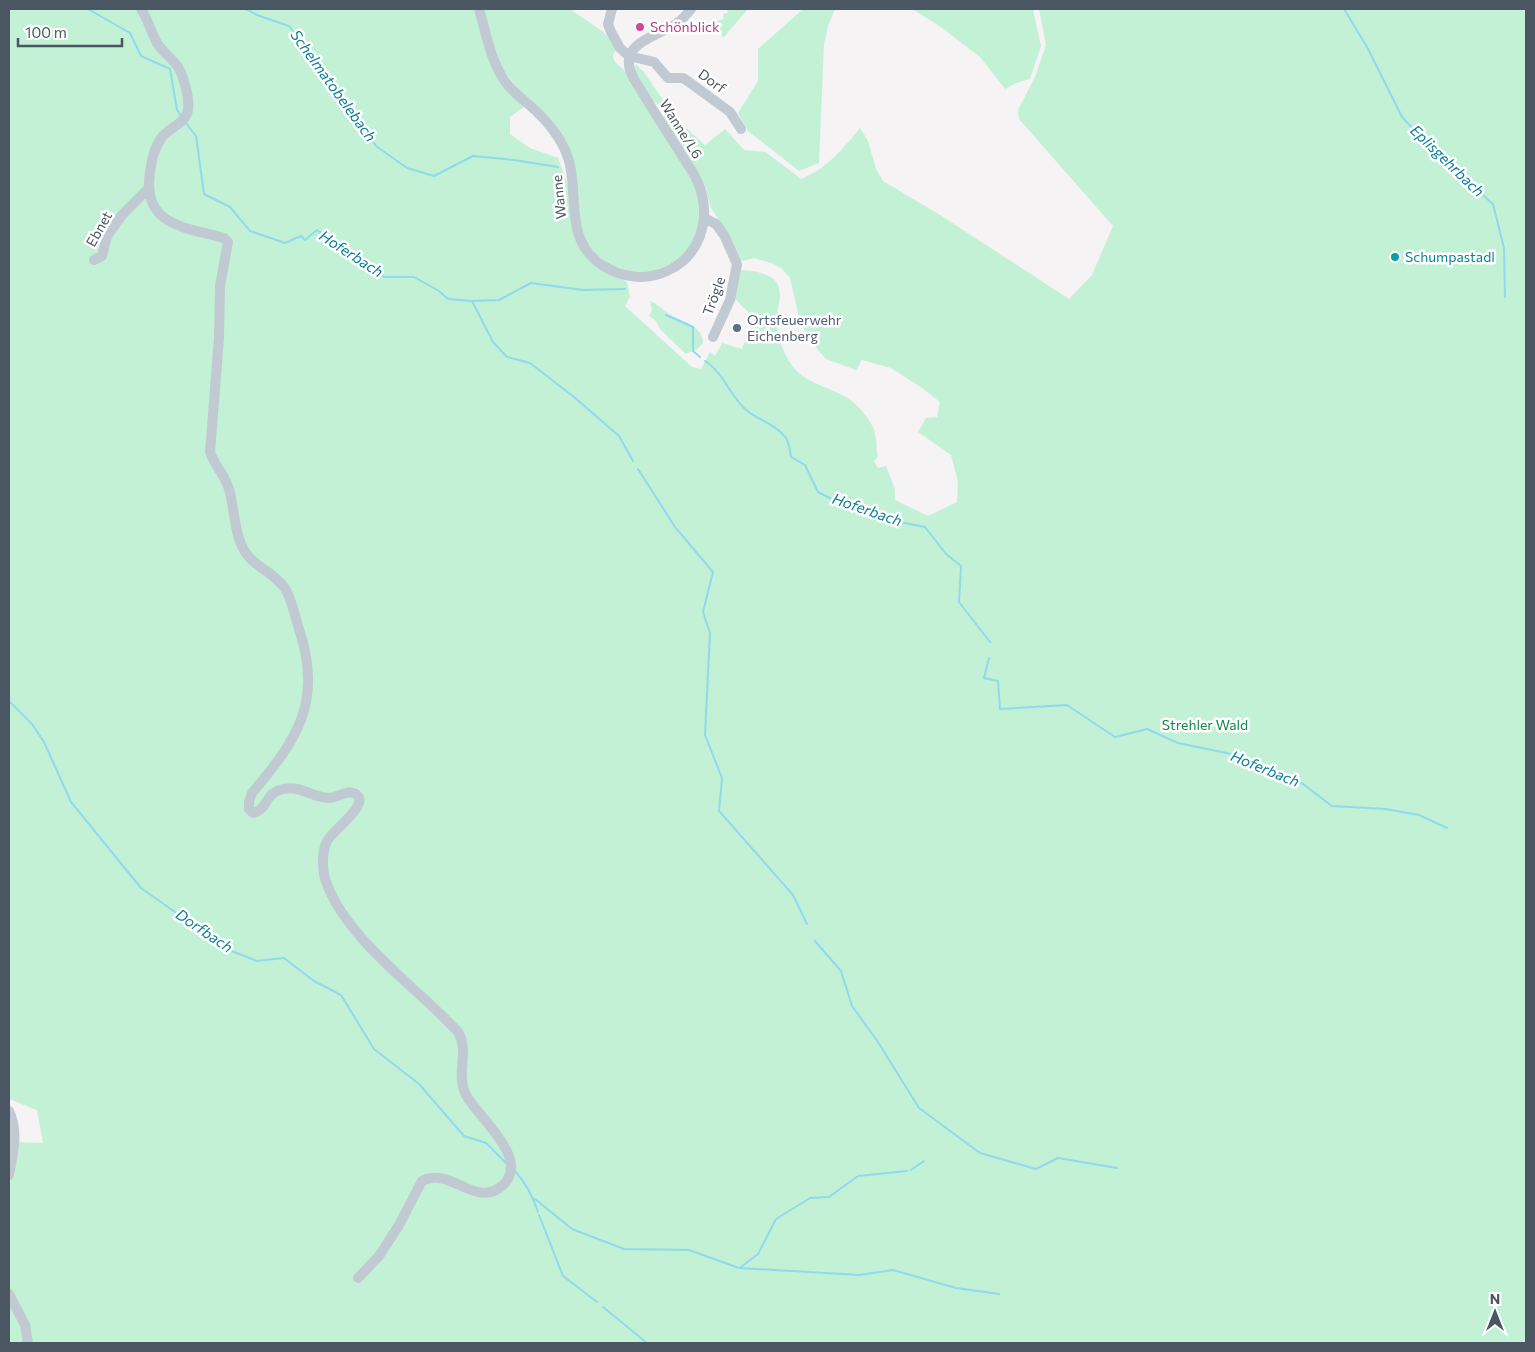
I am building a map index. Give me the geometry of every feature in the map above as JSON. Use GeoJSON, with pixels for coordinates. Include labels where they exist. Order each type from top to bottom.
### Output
{"type":"FeatureCollection","features":[{"type":"Feature","properties":{"kind":"street"},"geometry":{"type":"LineString","coordinates":[[141,9],[157,44],[177,64],[188,96],[188,111],[183,120],[163,135],[155,148],[148,189],[155,209],[174,225],[224,238],[228,242],[220,286],[219,338],[210,452],[228,487],[242,545],[249,557],[277,579],[286,590],[306,651],[309,691],[300,726],[250,798],[249,808],[253,813],[258,812],[273,793],[283,789],[298,789],[328,798],[350,792],[358,796],[360,799],[359,806],[332,833],[326,843],[323,854],[324,868],[330,891],[352,925],[377,954],[462,1038],[464,1047],[461,1069],[463,1088],[471,1103],[504,1146],[508,1153],[511,1168],[507,1181],[491,1193],[485,1194],[437,1177],[429,1177],[422,1181],[399,1225],[377,1259],[358,1278]]}},
{"type":"Feature","properties":{"kind":"street","name":"Wanne"},"geometry":{"type":"LineString","coordinates":[[479,9],[493,56],[504,81],[539,114],[561,141],[570,162],[574,217],[581,241],[589,254],[602,265],[626,276],[638,277],[659,274],[677,266],[692,251],[701,234],[704,218]]}},
{"type":"Feature","properties":{"kind":"street"},"geometry":{"type":"LineString","coordinates":[[612,9],[608,24],[620,48],[629,56],[638,45],[678,22],[691,9]]}},
{"type":"Feature","properties":{"kind":"street","name":"Wanne/L6"},"geometry":{"type":"LineString","coordinates":[[629,56],[629,67],[634,79],[699,185],[703,200],[704,218]]}},
{"type":"Feature","properties":{"kind":"street","name":"Dorf"},"geometry":{"type":"LineString","coordinates":[[629,56],[654,62],[668,78],[683,78],[730,112],[740,129]]}},
{"type":"Feature","properties":{"kind":"street","name":"Ebnet"},"geometry":{"type":"LineString","coordinates":[[94,260],[102,256],[107,236],[122,215],[148,189]]}},
{"type":"Feature","properties":{"kind":"street","name":"Trögle"},"geometry":{"type":"LineString","coordinates":[[704,218],[716,224],[724,235],[737,264],[730,300],[713,337]]}},
{"type":"Feature","properties":{"kind":"street"},"geometry":{"type":"LineString","coordinates":[[9,1111],[13,1122],[14,1152],[9,1175]]}},
{"type":"Feature","properties":{"kind":"street"},"geometry":{"type":"LineString","coordinates":[[9,1294],[25,1325],[28,1343]]}},
{"type":"Feature","properties":{"kind":"green space","name":"Strehler Wald"},"geometry":{"type":"Polygon","coordinates":[[[9,9],[476,9],[488,53],[524,107],[510,117],[510,134],[530,148],[558,158],[568,185],[580,243],[612,275],[627,282],[630,297],[625,306],[692,367],[701,369],[710,352],[715,356],[722,343],[742,349],[754,318],[734,298],[740,270],[756,272],[772,278],[778,285],[780,292],[777,315],[779,338],[785,354],[793,367],[813,382],[849,399],[862,411],[875,433],[878,457],[874,461],[878,468],[886,466],[895,489],[895,500],[928,516],[957,502],[958,482],[951,455],[918,432],[926,418],[937,417],[940,402],[891,368],[862,360],[856,370],[826,359],[807,337],[798,313],[790,278],[782,269],[774,264],[754,258],[743,261],[739,259],[729,235],[711,208],[704,184],[663,117],[666,114],[660,105],[648,95],[634,69],[636,64],[643,71],[677,120],[705,145],[725,129],[744,150],[766,152],[801,179],[826,164],[860,128],[868,141],[876,169],[883,181],[940,215],[1069,299],[1092,275],[1113,226],[1019,119],[1018,110],[1035,77],[1046,45],[1039,9],[1526,9],[1526,1343],[31,1343],[9,1285],[9,1189],[11,1179],[15,1176],[13,1166],[17,1142],[43,1143],[37,1110],[9,1099],[9,9]]]}},
{"type":"Feature","properties":{"kind":"green space"},"geometry":{"type":"Polygon","coordinates":[[[483,9],[570,9],[602,31],[619,48],[613,55],[613,59],[628,74],[698,191],[701,221],[689,249],[680,259],[652,272],[638,274],[608,264],[594,252],[583,236],[577,214],[571,153],[502,69],[495,54],[483,9]]]}},
{"type":"Feature","properties":{"kind":"green space"},"geometry":{"type":"Polygon","coordinates":[[[727,9],[748,9],[723,38],[718,25],[715,25],[714,22],[724,19],[723,14],[728,13],[727,9]]]}},
{"type":"Feature","properties":{"kind":"green space"},"geometry":{"type":"Polygon","coordinates":[[[803,9],[835,9],[828,26],[824,44],[819,163],[799,171],[748,131],[738,113],[758,81],[758,49],[803,9]]]}},
{"type":"Feature","properties":{"kind":"green space"},"geometry":{"type":"Polygon","coordinates":[[[912,9],[1033,9],[1041,46],[1030,79],[1005,89],[980,57],[941,27],[912,9]]]}},
{"type":"Feature","properties":{"kind":"green space"},"geometry":{"type":"Polygon","coordinates":[[[650,301],[694,327],[702,336],[703,343],[696,350],[686,354],[660,329],[655,320],[649,316],[652,310],[650,301]]]}},
{"type":"Feature","properties":{"kind":"green space"},"geometry":{"type":"Polygon","coordinates":[[[9,1299],[22,1322],[26,1343],[9,1343],[9,1299]]]}},
{"type":"Feature","properties":{"kind":"waterway","name":"Hoferbach"},"geometry":{"type":"LineString","coordinates":[[88,9],[130,33],[141,56],[170,69],[177,110],[182,117]]}},
{"type":"Feature","properties":{"kind":"waterway","name":"Schelmatobelebach"},"geometry":{"type":"LineString","coordinates":[[246,9],[257,15],[289,26],[328,77],[376,146],[407,168],[434,176],[473,156],[558,167]]}},
{"type":"Feature","properties":{"kind":"waterway","name":"Eplisgehrbach"},"geometry":{"type":"LineString","coordinates":[[1344,9],[1367,47],[1402,117],[1443,161],[1493,204],[1504,248],[1505,297]]}},
{"type":"Feature","properties":{"kind":"waterway","name":"Hoferbach"},"geometry":{"type":"LineString","coordinates":[[186,123],[196,136],[204,194],[230,207],[250,231],[285,243],[301,236],[305,240],[317,230],[384,277],[414,277],[439,291],[448,299],[472,301],[499,300],[531,283],[583,290],[625,289]]}},
{"type":"Feature","properties":{"kind":"waterway"},"geometry":{"type":"LineString","coordinates":[[472,301],[493,342],[507,357],[530,363],[574,397],[619,436],[633,461]]}},
{"type":"Feature","properties":{"kind":"waterway","name":"Hoferbach"},"geometry":{"type":"LineString","coordinates":[[666,315],[693,327],[693,351],[700,357]]}},
{"type":"Feature","properties":{"kind":"waterway","name":"Hoferbach"},"geometry":{"type":"LineString","coordinates":[[705,361],[711,365],[745,409],[782,433],[788,442],[791,457],[805,465],[818,492],[845,506],[863,508],[884,519],[925,527],[946,554],[961,566],[959,602],[990,642]]}},
{"type":"Feature","properties":{"kind":"waterway"},"geometry":{"type":"LineString","coordinates":[[638,469],[675,527],[713,572],[703,612],[710,633],[705,735],[722,778],[719,811],[793,895],[807,924]]}},
{"type":"Feature","properties":{"kind":"waterway","name":"Hoferbach"},"geometry":{"type":"LineString","coordinates":[[989,658],[984,678],[998,681],[1000,709],[1067,705],[1115,737],[1147,729],[1178,743],[1241,756],[1303,784],[1332,806],[1386,809],[1419,815],[1447,828]]}},
{"type":"Feature","properties":{"kind":"waterway","name":"Dorfbach"},"geometry":{"type":"LineString","coordinates":[[9,701],[32,724],[44,742],[71,802],[141,888],[229,950],[257,961],[284,958],[314,981],[341,995],[374,1049],[419,1084],[464,1136],[486,1143],[506,1163]]}},
{"type":"Feature","properties":{"kind":"waterway"},"geometry":{"type":"LineString","coordinates":[[815,941],[841,971],[852,1006],[878,1042],[919,1108],[980,1153],[1036,1169],[1058,1158],[1117,1168]]}},
{"type":"Feature","properties":{"kind":"waterway"},"geometry":{"type":"LineString","coordinates":[[911,1170],[924,1161]]}},
{"type":"Feature","properties":{"kind":"waterway","name":"Dorfbach"},"geometry":{"type":"LineString","coordinates":[[515,1171],[529,1190],[538,1212]]}},
{"type":"Feature","properties":{"kind":"waterway"},"geometry":{"type":"LineString","coordinates":[[741,1267],[758,1254],[776,1219],[810,1198],[829,1197],[858,1176],[907,1171]]}},
{"type":"Feature","properties":{"kind":"waterway"},"geometry":{"type":"LineString","coordinates":[[535,1199],[572,1229],[624,1249],[689,1250],[739,1268],[860,1275],[893,1270],[956,1288],[999,1294]]}},
{"type":"Feature","properties":{"kind":"waterway","name":"Dorfbach"},"geometry":{"type":"LineString","coordinates":[[539,1215],[563,1276],[597,1302]]}},
{"type":"Feature","properties":{"kind":"waterway","name":"Dorfbach"},"geometry":{"type":"LineString","coordinates":[[603,1307],[647,1343]]}},
{"type":"Feature","properties":{"kind":"place","name":"Schönblick"},"geometry":{"type":"Point","coordinates":[640,27]}},
{"type":"Feature","properties":{"kind":"place","name":"Schumpastadl"},"geometry":{"type":"Point","coordinates":[1395,257]}},
{"type":"Feature","properties":{"kind":"place","name":"Ortsfeuerwehr Eichenberg"},"geometry":{"type":"Point","coordinates":[737,328]}}]}
